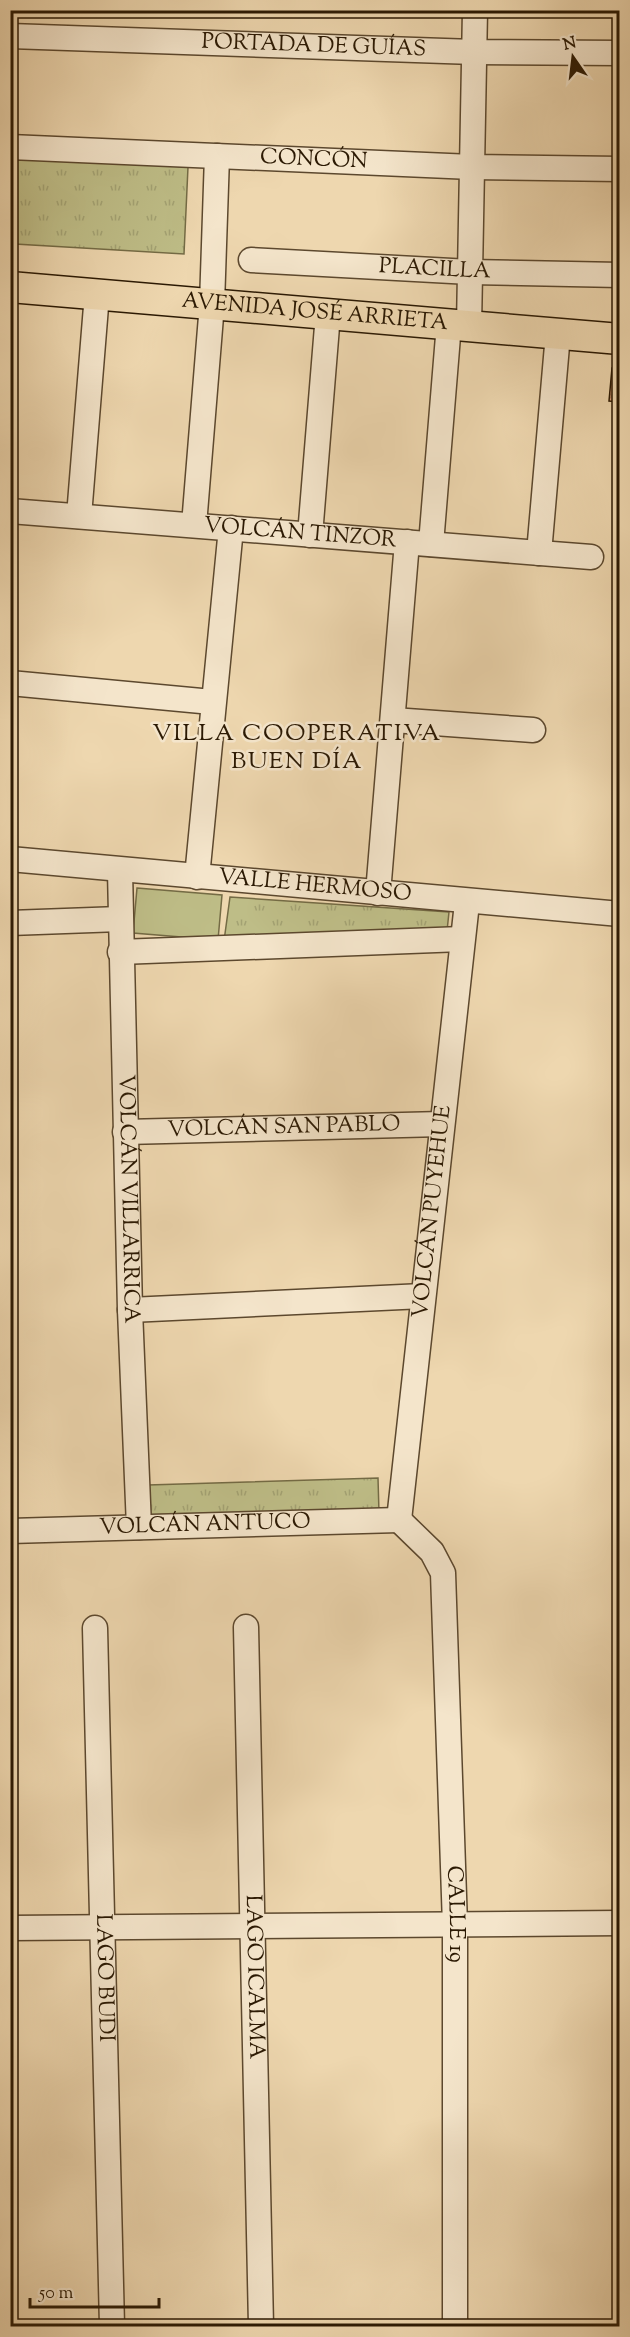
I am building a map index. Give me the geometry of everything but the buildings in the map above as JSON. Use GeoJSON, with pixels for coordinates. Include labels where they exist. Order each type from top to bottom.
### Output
{"type":"FeatureCollection","features":[{"type":"Feature","properties":{"kind":"main road","name":"AVENIDA JOSÉ ARRIETA"},"geometry":{"type":"LineString","coordinates":[[10,287],[620,339]]}},
{"type":"Feature","properties":{"kind":"street"},"geometry":{"type":"LineString","coordinates":[[378,893],[393,720],[419,543],[470,272],[475,10]]}},
{"type":"Feature","properties":{"kind":"street","name":"PORTADA DE GUÍAS"},"geometry":{"type":"LineString","coordinates":[[10,36],[474,52],[620,53]]}},
{"type":"Feature","properties":{"kind":"street","name":"CONCÓN"},"geometry":{"type":"LineString","coordinates":[[10,147],[472,167],[620,169]]}},
{"type":"Feature","properties":{"kind":"street"},"geometry":{"type":"LineString","coordinates":[[194,525],[212,304],[217,156]]}},
{"type":"Feature","properties":{"kind":"street","name":"PLACILLA"},"geometry":{"type":"LineString","coordinates":[[251,260],[470,272],[620,275]]}},
{"type":"Feature","properties":{"kind":"street"},"geometry":{"type":"LineString","coordinates":[[79,516],[97,294]]}},
{"type":"Feature","properties":{"kind":"street"},"geometry":{"type":"LineString","coordinates":[[310,535],[328,314]]}},
{"type":"Feature","properties":{"kind":"street"},"geometry":{"type":"LineString","coordinates":[[539,553],[558,334]]}},
{"type":"Feature","properties":{"kind":"street","name":"VOLCÁN TINZOR"},"geometry":{"type":"LineString","coordinates":[[10,511],[591,557]]}},
{"type":"Feature","properties":{"kind":"street"},"geometry":{"type":"LineString","coordinates":[[197,877],[212,702],[231,528]]}},
{"type":"Feature","properties":{"kind":"street"},"geometry":{"type":"LineString","coordinates":[[10,683],[212,702]]}},
{"type":"Feature","properties":{"kind":"street"},"geometry":{"type":"LineString","coordinates":[[393,720],[533,730]]}},
{"type":"Feature","properties":{"kind":"street","name":"VALLE HERMOSO"},"geometry":{"type":"LineString","coordinates":[[10,859],[466,903],[620,914]]}},
{"type":"Feature","properties":{"kind":"street","name":"VOLCÁN VILLARRICA"},"geometry":{"type":"LineString","coordinates":[[120,871],[120,952],[130,1310],[139,1527]]}},
{"type":"Feature","properties":{"kind":"street","name":"VOLCÁN PUYEHUE"},"geometry":{"type":"LineString","coordinates":[[399,1520],[466,903]]}},
{"type":"Feature","properties":{"kind":"street"},"geometry":{"type":"LineString","coordinates":[[10,922],[120,919]]}},
{"type":"Feature","properties":{"kind":"street","name":"VALLE HERMOSO"},"geometry":{"type":"LineString","coordinates":[[120,952],[462,939]]}},
{"type":"Feature","properties":{"kind":"street","name":"VOLCÁN SAN PABLO"},"geometry":{"type":"LineString","coordinates":[[125,1131],[442,1124]]}},
{"type":"Feature","properties":{"kind":"street"},"geometry":{"type":"LineString","coordinates":[[130,1310],[423,1296]]}},
{"type":"Feature","properties":{"kind":"street","name":"VOLCÁN ANTUCO"},"geometry":{"type":"LineString","coordinates":[[10,1531],[399,1520]]}},
{"type":"Feature","properties":{"kind":"street","name":"CALLE 19"},"geometry":{"type":"LineString","coordinates":[[399,1520],[432,1552],[443,1573],[455,1925],[455,2326]]}},
{"type":"Feature","properties":{"kind":"street","name":"LAGO ICALMA"},"geometry":{"type":"LineString","coordinates":[[246,1627],[261,2326]]}},
{"type":"Feature","properties":{"kind":"street","name":"LAGO BUDI"},"geometry":{"type":"LineString","coordinates":[[95,1628],[112,2326]]}},
{"type":"Feature","properties":{"kind":"street"},"geometry":{"type":"LineString","coordinates":[[10,1928],[620,1923]]}},
{"type":"Feature","properties":{"kind":"green space"},"geometry":{"type":"Polygon","coordinates":[[[11,157],[188,167],[184,254],[15,244],[11,157]]]}},
{"type":"Feature","properties":{"kind":"green space"},"geometry":{"type":"Polygon","coordinates":[[[137,888],[222,895],[218,940],[133,933],[137,888]]]}},
{"type":"Feature","properties":{"kind":"green space"},"geometry":{"type":"Polygon","coordinates":[[[230,897],[449,912],[447,931],[224,941],[230,897]]]}},
{"type":"Feature","properties":{"kind":"green space"},"geometry":{"type":"Polygon","coordinates":[[[378,1478],[379,1513],[149,1520],[148,1485],[378,1478]]]}},
{"type":"Feature","properties":{"kind":"district","name":"VILLA COOPERATIVA BUEN DÍA"},"geometry":{"type":"Point","coordinates":[297,748]}}]}
